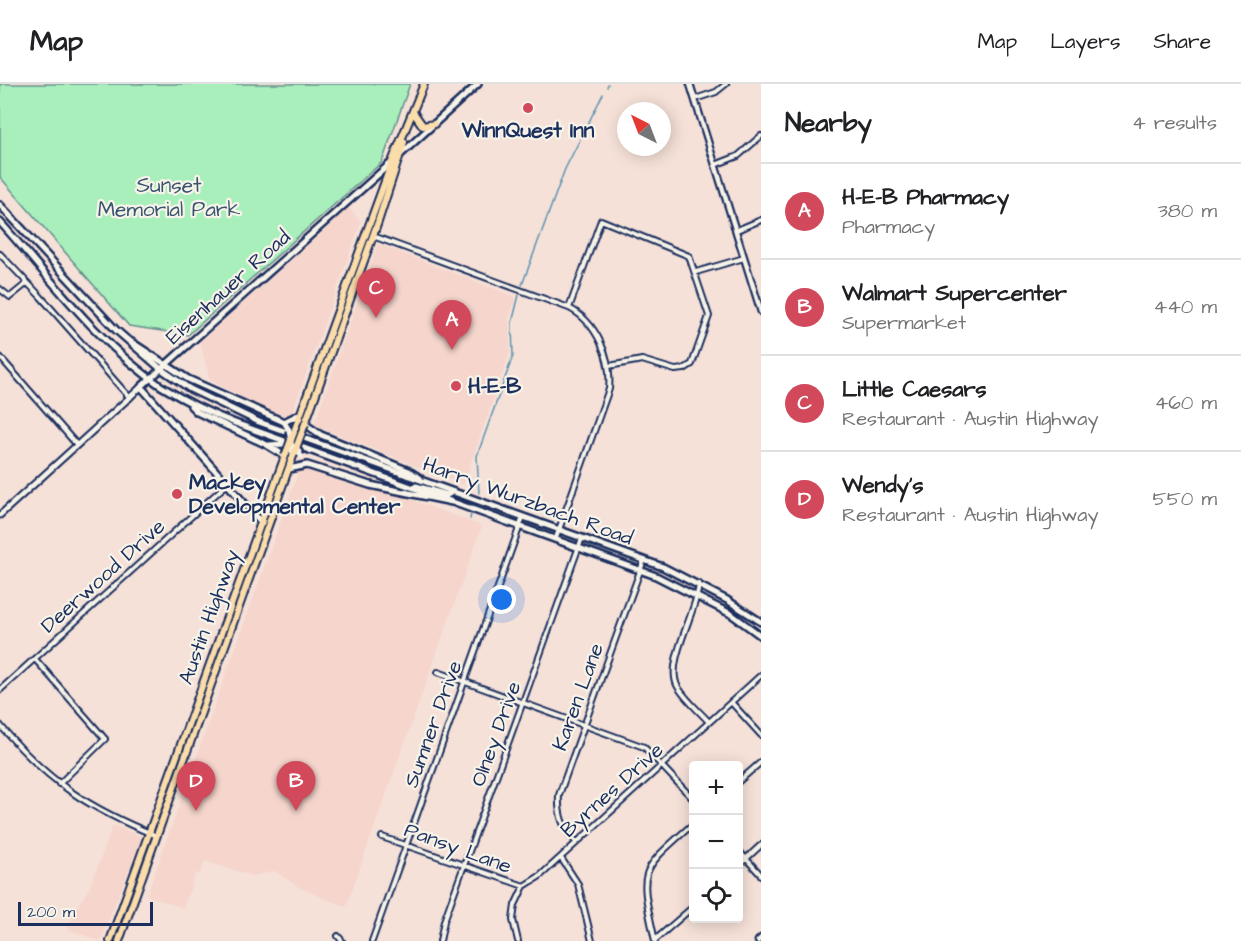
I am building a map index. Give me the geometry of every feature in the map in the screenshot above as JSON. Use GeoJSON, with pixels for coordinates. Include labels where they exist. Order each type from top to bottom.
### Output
{"type":"FeatureCollection","features":[{"type":"Feature","properties":{"kind":"main road","name":"Austin Highway"},"geometry":{"type":"LineString","coordinates":[[119,941],[289,469],[300,414],[392,162],[405,136],[424,84]]}},
{"type":"Feature","properties":{"kind":"main road","name":"Eisenhauer Road"},"geometry":{"type":"LineString","coordinates":[[141,387],[478,84]]}},
{"type":"Feature","properties":{"kind":"main road"},"geometry":{"type":"LineString","coordinates":[[413,112],[423,126],[434,124]]}},
{"type":"Feature","properties":{"kind":"main road","name":"Austin Highway"},"geometry":{"type":"LineString","coordinates":[[110,941],[278,476],[313,403],[403,152],[405,136]]}},
{"type":"Feature","properties":{"kind":"main road","name":"Harry Wurzbach Road"},"geometry":{"type":"LineString","coordinates":[[0,205],[124,338],[161,369],[190,388],[238,413],[644,560],[699,584],[761,622]]}},
{"type":"Feature","properties":{"kind":"main road","name":"Harry Wurzbach Road"},"geometry":{"type":"LineString","coordinates":[[0,222],[105,337],[151,378],[185,401],[235,423],[641,570],[731,615],[761,636]]}},
{"type":"Feature","properties":{"kind":"main road"},"geometry":{"type":"LineString","coordinates":[[124,338],[167,364],[188,380],[284,422],[307,465]]}},
{"type":"Feature","properties":{"kind":"main road"},"geometry":{"type":"LineString","coordinates":[[313,403],[321,374],[315,373]]}},
{"type":"Feature","properties":{"kind":"main road"},"geometry":{"type":"LineString","coordinates":[[141,387],[268,528]]}},
{"type":"Feature","properties":{"kind":"main road"},"geometry":{"type":"LineString","coordinates":[[185,401],[197,412],[267,445],[321,435]]}},
{"type":"Feature","properties":{"kind":"main road"},"geometry":{"type":"LineString","coordinates":[[284,422],[300,414]]}},
{"type":"Feature","properties":{"kind":"main road"},"geometry":{"type":"LineString","coordinates":[[305,423],[321,435],[409,471],[427,482]]}},
{"type":"Feature","properties":{"kind":"main road"},"geometry":{"type":"LineString","coordinates":[[267,445],[293,442]]}},
{"type":"Feature","properties":{"kind":"main road"},"geometry":{"type":"LineString","coordinates":[[289,469],[307,465],[370,485],[443,502],[456,502]]}},
{"type":"Feature","properties":{"kind":"main road"},"geometry":{"type":"LineString","coordinates":[[408,485],[424,487],[447,495],[452,492]]}},
{"type":"Feature","properties":{"kind":"street"},"geometry":{"type":"LineString","coordinates":[[690,84],[760,308]]}},
{"type":"Feature","properties":{"kind":"street"},"geometry":{"type":"LineString","coordinates":[[695,99],[716,92],[726,84]]}},
{"type":"Feature","properties":{"kind":"street"},"geometry":{"type":"LineString","coordinates":[[715,165],[738,156],[761,136]]}},
{"type":"Feature","properties":{"kind":"street"},"geometry":{"type":"LineString","coordinates":[[569,308],[601,220],[684,252],[689,256],[710,316],[697,354],[690,366],[675,370],[642,360],[609,366]]}},
{"type":"Feature","properties":{"kind":"street"},"geometry":{"type":"LineString","coordinates":[[737,230],[761,220]]}},
{"type":"Feature","properties":{"kind":"street"},"geometry":{"type":"LineString","coordinates":[[374,236],[569,308],[579,313],[599,340],[609,366],[607,397],[556,538]]}},
{"type":"Feature","properties":{"kind":"street"},"geometry":{"type":"LineString","coordinates":[[0,254],[130,398]]}},
{"type":"Feature","properties":{"kind":"street"},"geometry":{"type":"LineString","coordinates":[[696,272],[745,258]]}},
{"type":"Feature","properties":{"kind":"street"},"geometry":{"type":"LineString","coordinates":[[0,289],[10,297],[26,284]]}},
{"type":"Feature","properties":{"kind":"street"},"geometry":{"type":"LineString","coordinates":[[0,357],[77,445]]}},
{"type":"Feature","properties":{"kind":"street","name":"Eisenhauer Road"},"geometry":{"type":"LineString","coordinates":[[0,514],[141,387]]}},
{"type":"Feature","properties":{"kind":"street","name":"Deerwood Drive"},"geometry":{"type":"LineString","coordinates":[[0,690],[227,484]]}},
{"type":"Feature","properties":{"kind":"street","name":"Sumner Drive"},"geometry":{"type":"LineString","coordinates":[[372,941],[523,517]]}},
{"type":"Feature","properties":{"kind":"street","name":"Olney Drive"},"geometry":{"type":"LineString","coordinates":[[440,941],[444,921],[582,538]]}},
{"type":"Feature","properties":{"kind":"street","name":"Karen Lane"},"geometry":{"type":"LineString","coordinates":[[576,842],[566,832],[560,818],[561,790],[644,560]]}},
{"type":"Feature","properties":{"kind":"street"},"geometry":{"type":"LineString","coordinates":[[699,584],[698,597],[680,650],[675,676],[681,691],[709,722]]}},
{"type":"Feature","properties":{"kind":"street"},"geometry":{"type":"LineString","coordinates":[[35,659],[105,739],[58,784]]}},
{"type":"Feature","properties":{"kind":"street"},"geometry":{"type":"LineString","coordinates":[[438,672],[644,747],[689,795]]}},
{"type":"Feature","properties":{"kind":"street","name":"Byrnes Drive"},"geometry":{"type":"LineString","coordinates":[[524,886],[561,858],[761,675]]}},
{"type":"Feature","properties":{"kind":"street"},"geometry":{"type":"LineString","coordinates":[[731,702],[761,735]]}},
{"type":"Feature","properties":{"kind":"street"},"geometry":{"type":"LineString","coordinates":[[0,725],[58,784],[99,811],[157,837]]}},
{"type":"Feature","properties":{"kind":"street"},"geometry":{"type":"LineString","coordinates":[[743,778],[761,762]]}},
{"type":"Feature","properties":{"kind":"street"},"geometry":{"type":"LineString","coordinates":[[655,941],[644,889],[647,869],[689,827]]}},
{"type":"Feature","properties":{"kind":"street","name":"Pansy Lane"},"geometry":{"type":"LineString","coordinates":[[382,837],[524,886]]}},
{"type":"Feature","properties":{"kind":"street"},"geometry":{"type":"LineString","coordinates":[[743,862],[761,845]]}},
{"type":"Feature","properties":{"kind":"street"},"geometry":{"type":"LineString","coordinates":[[743,856],[761,875]]}},
{"type":"Feature","properties":{"kind":"street"},"geometry":{"type":"LineString","coordinates":[[561,858],[578,884],[592,941]]}},
{"type":"Feature","properties":{"kind":"street"},"geometry":{"type":"LineString","coordinates":[[518,941],[513,913],[524,886]]}},
{"type":"Feature","properties":{"kind":"street"},"geometry":{"type":"LineString","coordinates":[[655,941],[689,910]]}},
{"type":"Feature","properties":{"kind":"street"},"geometry":{"type":"LineString","coordinates":[[338,936],[342,941]]}},
{"type":"Feature","properties":{"kind":"street"},"geometry":{"type":"LineString","coordinates":[[758,941],[761,938]]}},
{"type":"Feature","properties":{"kind":"shaded area"},"geometry":{"type":"Polygon","coordinates":[[[349,208],[361,222],[290,418],[258,406],[210,380],[200,342],[349,208]]]}},
{"type":"Feature","properties":{"kind":"shaded area"},"geometry":{"type":"Polygon","coordinates":[[[378,244],[516,297],[509,319],[510,352],[463,485],[314,425],[378,244]]]}},
{"type":"Feature","properties":{"kind":"shaded area"},"geometry":{"type":"Polygon","coordinates":[[[303,459],[482,526],[346,907],[300,888],[275,871],[252,876],[205,861],[200,874],[196,873],[183,908],[147,895],[303,459]]]}},
{"type":"Feature","properties":{"kind":"shaded area"},"geometry":{"type":"Polygon","coordinates":[[[113,825],[142,837],[100,941],[67,929],[76,908],[90,887],[113,825]]]}},
{"type":"Feature","properties":{"kind":"green space","name":"Sunset Memorial Park"},"geometry":{"type":"Polygon","coordinates":[[[0,84],[410,84],[382,162],[188,335],[129,326],[0,177],[0,84]]]}},
{"type":"Feature","properties":{"kind":"waterway"},"geometry":{"type":"LineString","coordinates":[[522,285],[565,169],[603,94]]}},
{"type":"Feature","properties":{"kind":"waterway"},"geometry":{"type":"LineString","coordinates":[[479,493],[477,456],[513,356],[512,323],[519,295]]}},
{"type":"Feature","properties":{"kind":"waterway"},"geometry":{"type":"LineString","coordinates":[[470,519],[471,514]]}},
{"type":"Feature","properties":{"kind":"place","name":"WinnQuest Inn"},"geometry":{"type":"Point","coordinates":[528,108]}},
{"type":"Feature","properties":{"kind":"place","name":"Little Caesars"},"geometry":{"type":"Point","coordinates":[376,318]}},
{"type":"Feature","properties":{"kind":"place","name":"H-E-B Pharmacy"},"geometry":{"type":"Point","coordinates":[452,350]}},
{"type":"Feature","properties":{"kind":"place","name":"H-E-B"},"geometry":{"type":"Point","coordinates":[456,386]}},
{"type":"Feature","properties":{"kind":"place","name":"Mackey Developmental Center"},"geometry":{"type":"Point","coordinates":[177,494]}},
{"type":"Feature","properties":{"kind":"place","name":"Wendy's"},"geometry":{"type":"Point","coordinates":[196,811]}},
{"type":"Feature","properties":{"kind":"place","name":"Walmart Supercenter"},"geometry":{"type":"Point","coordinates":[296,811]}}]}
